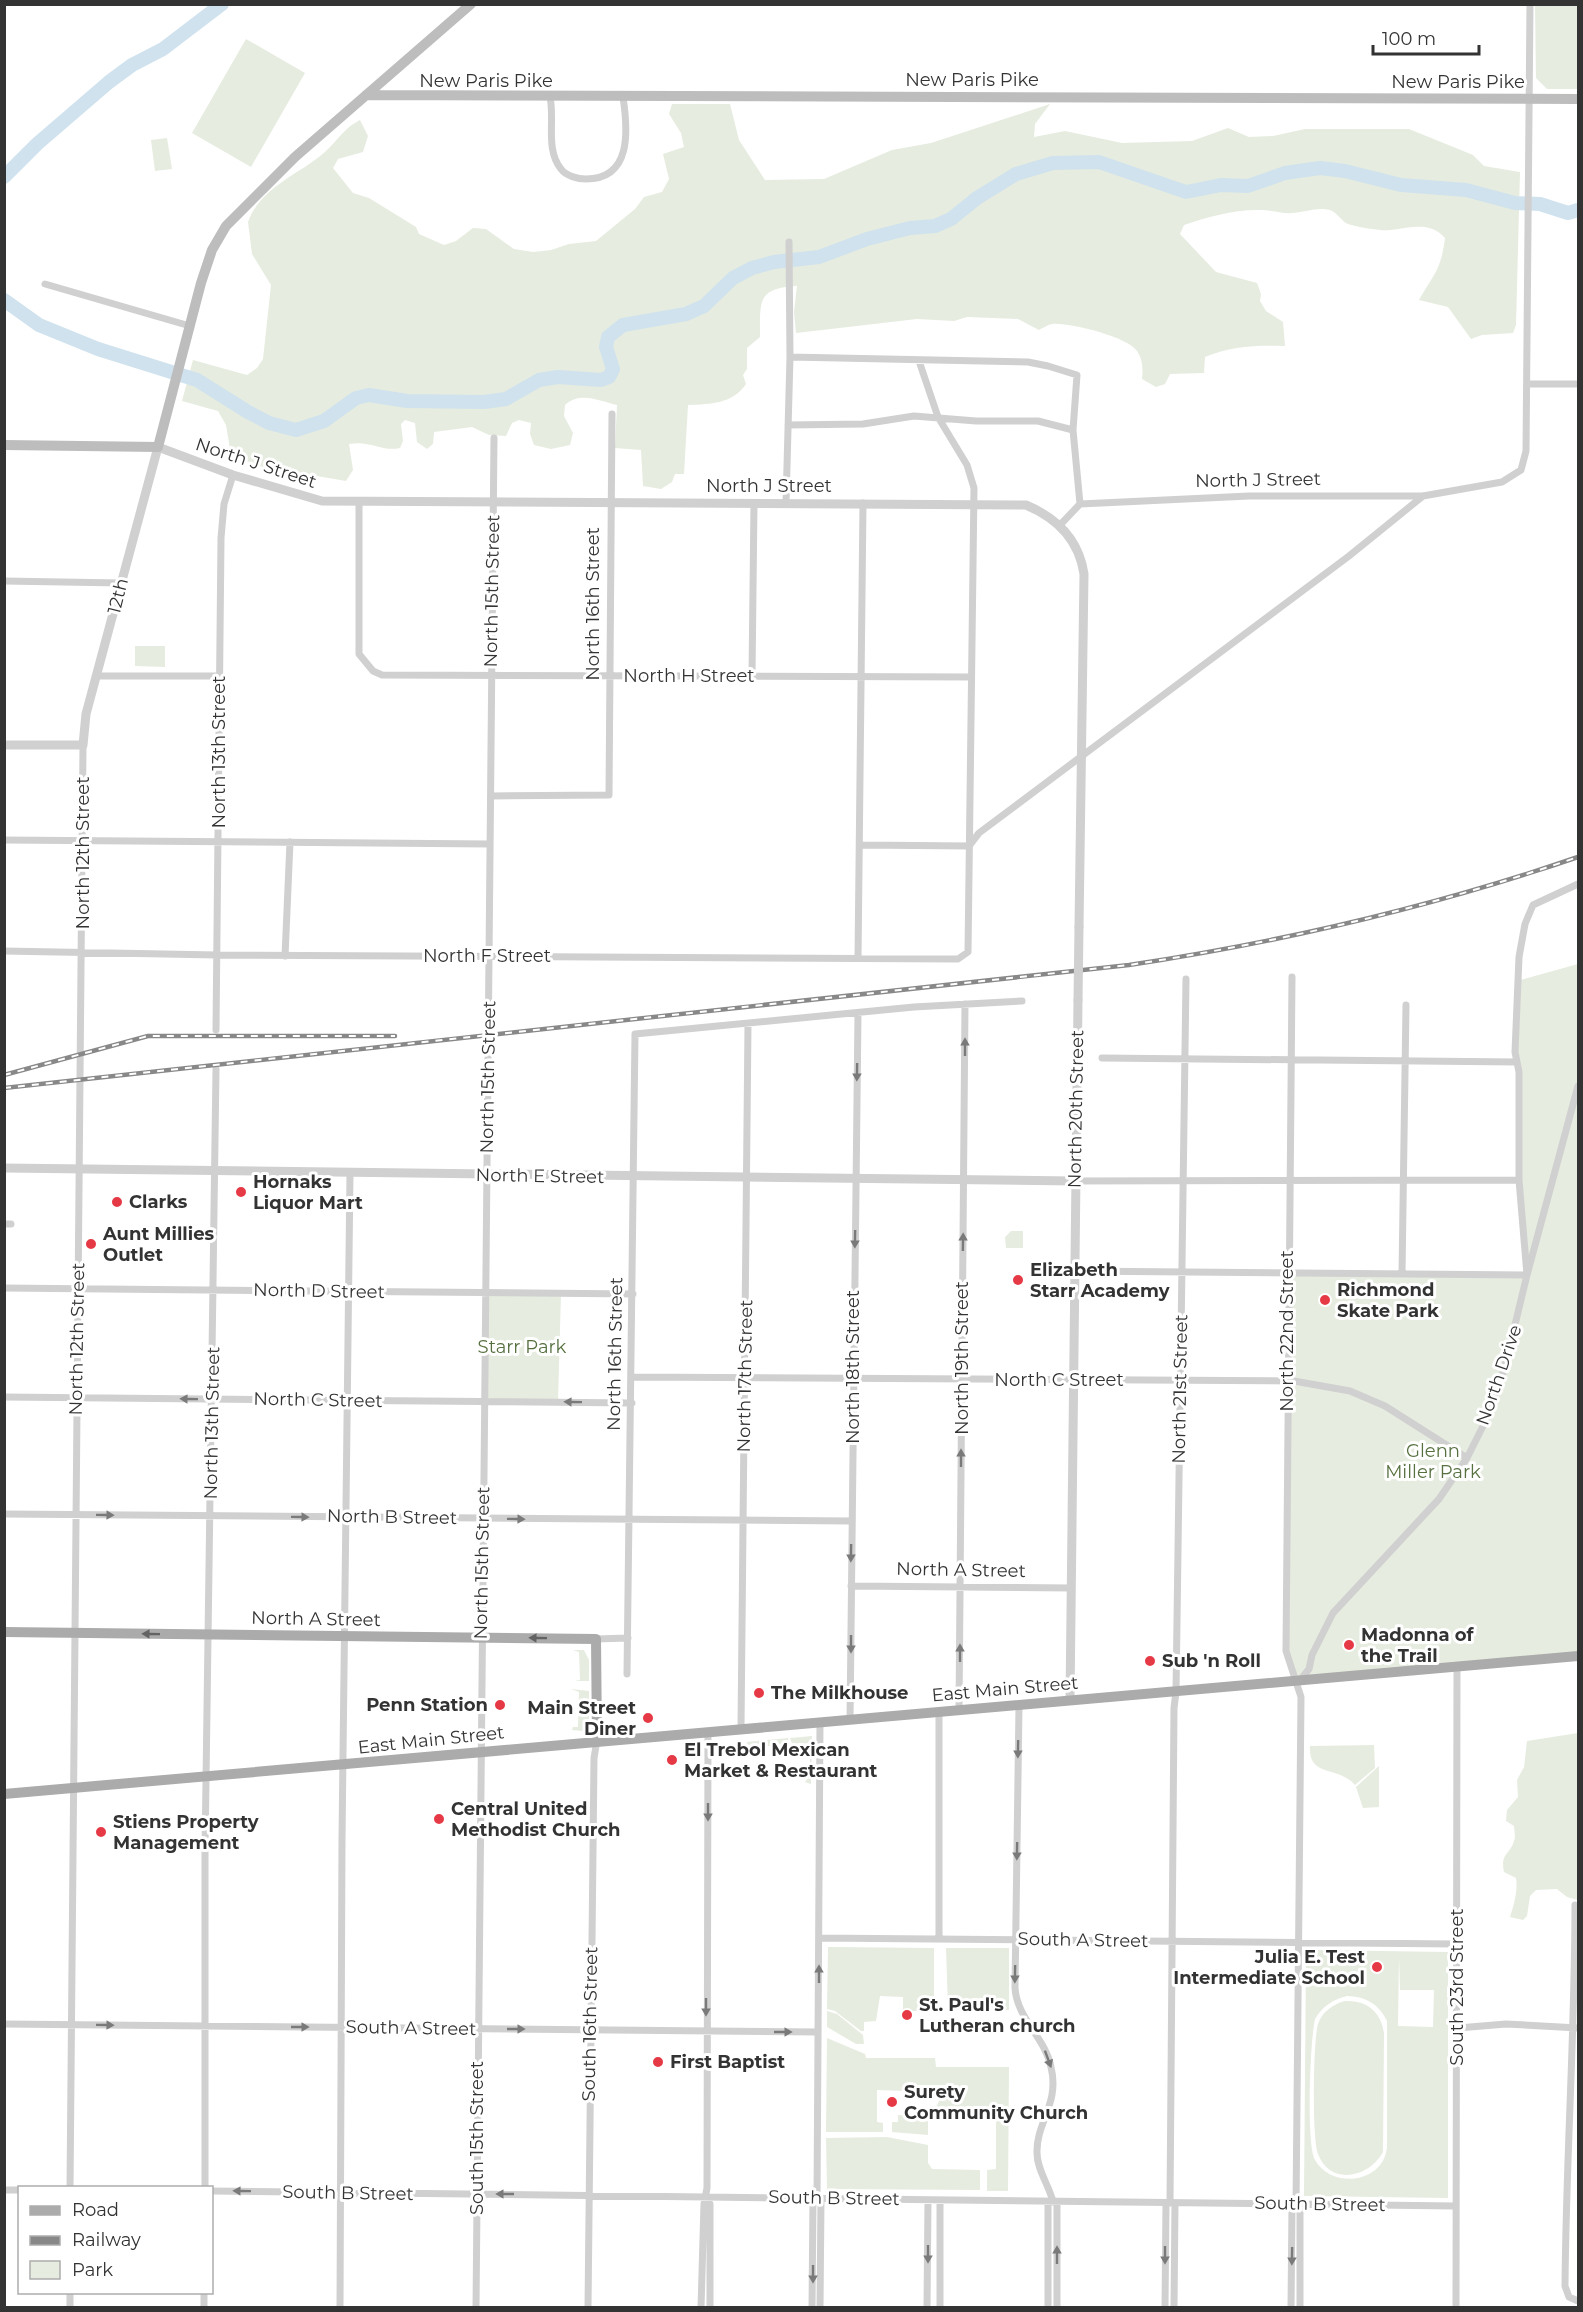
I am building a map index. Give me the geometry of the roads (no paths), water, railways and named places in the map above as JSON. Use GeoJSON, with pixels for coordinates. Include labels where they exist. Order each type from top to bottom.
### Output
{"type":"FeatureCollection","features":[{"type":"Feature","properties":{"kind":"main road"},"geometry":{"type":"LineString","coordinates":[[158,447],[212,250],[226,226],[295,157],[471,4]]}},
{"type":"Feature","properties":{"kind":"main road","name":"New Paris Pike"},"geometry":{"type":"LineString","coordinates":[[366,95],[1578,99]]}},
{"type":"Feature","properties":{"kind":"main road","name":"North J Street"},"geometry":{"type":"LineString","coordinates":[[4,445],[158,447]]}},
{"type":"Feature","properties":{"kind":"main road","name":"North A Street"},"geometry":{"type":"LineString","coordinates":[[4,1632],[596,1639]]}},
{"type":"Feature","properties":{"kind":"main road"},"geometry":{"type":"LineString","coordinates":[[596,1639],[597,1740]]}},
{"type":"Feature","properties":{"kind":"main road","name":"East Main Street"},"geometry":{"type":"LineString","coordinates":[[4,1794],[343,1765],[597,1740],[708,1733],[741,1728],[1019,1706],[1578,1656]]}},
{"type":"Feature","properties":{"kind":"street"},"geometry":{"type":"LineString","coordinates":[[1530,4],[1527,384],[1578,384]]}},
{"type":"Feature","properties":{"kind":"street"},"geometry":{"type":"LineString","coordinates":[[550,97],[555,158],[564,172],[588,179],[602,176],[616,169],[624,157],[626,132],[622,97]]}},
{"type":"Feature","properties":{"kind":"street"},"geometry":{"type":"LineString","coordinates":[[786,502],[790,357],[789,242]]}},
{"type":"Feature","properties":{"kind":"street"},"geometry":{"type":"LineString","coordinates":[[45,284],[190,326]]}},
{"type":"Feature","properties":{"kind":"street"},"geometry":{"type":"LineString","coordinates":[[790,357],[919,362],[1038,363],[1077,375],[1073,430],[1080,504],[1060,525]]}},
{"type":"Feature","properties":{"kind":"street"},"geometry":{"type":"LineString","coordinates":[[919,362],[938,417],[967,465],[973,484],[969,846]]}},
{"type":"Feature","properties":{"kind":"street","name":"North J Street"},"geometry":{"type":"LineString","coordinates":[[1080,504],[1249,496],[1423,496],[1502,482],[1516,475],[1522,468],[1526,451],[1527,384]]}},
{"type":"Feature","properties":{"kind":"street","name":"North 16th Street"},"geometry":{"type":"LineString","coordinates":[[491,796],[609,795],[612,414]]}},
{"type":"Feature","properties":{"kind":"street"},"geometry":{"type":"LineString","coordinates":[[788,425],[852,424],[906,416],[976,422],[1038,421],[1073,430]]}},
{"type":"Feature","properties":{"kind":"street","name":"North 15th Street"},"geometry":{"type":"LineString","coordinates":[[480,1752],[494,438]]}},
{"type":"Feature","properties":{"kind":"street","name":"North J Street"},"geometry":{"type":"LineString","coordinates":[[158,447],[233,476],[310,499],[610,503],[972,503],[1026,505],[1060,525]]}},
{"type":"Feature","properties":{"kind":"street","name":"12th"},"geometry":{"type":"LineString","coordinates":[[83,745],[86,714],[158,447]]}},
{"type":"Feature","properties":{"kind":"street","name":"North 13th Street"},"geometry":{"type":"LineString","coordinates":[[216,1030],[222,514],[233,476]]}},
{"type":"Feature","properties":{"kind":"street"},"geometry":{"type":"LineString","coordinates":[[969,846],[979,833],[1358,548],[1423,496]]}},
{"type":"Feature","properties":{"kind":"street","name":"North H Street"},"geometry":{"type":"LineString","coordinates":[[358,501],[359,654],[373,671],[390,676],[971,677]]}},
{"type":"Feature","properties":{"kind":"street"},"geometry":{"type":"LineString","coordinates":[[752,676],[754,503]]}},
{"type":"Feature","properties":{"kind":"street"},"geometry":{"type":"LineString","coordinates":[[858,958],[863,503]]}},
{"type":"Feature","properties":{"kind":"street","name":"North 20th Street"},"geometry":{"type":"LineString","coordinates":[[1060,525],[1079,553],[1083,574],[1070,1700]]}},
{"type":"Feature","properties":{"kind":"street"},"geometry":{"type":"LineString","coordinates":[[4,582],[121,583]]}},
{"type":"Feature","properties":{"kind":"street"},"geometry":{"type":"LineString","coordinates":[[98,676],[220,676]]}},
{"type":"Feature","properties":{"kind":"street"},"geometry":{"type":"LineString","coordinates":[[4,745],[83,745]]}},
{"type":"Feature","properties":{"kind":"street","name":"North 12th Street"},"geometry":{"type":"LineString","coordinates":[[70,2186],[77,1289],[84,840],[83,745]]}},
{"type":"Feature","properties":{"kind":"street"},"geometry":{"type":"LineString","coordinates":[[4,840],[490,844]]}},
{"type":"Feature","properties":{"kind":"street"},"geometry":{"type":"LineString","coordinates":[[285,956],[290,842]]}},
{"type":"Feature","properties":{"kind":"street"},"geometry":{"type":"LineString","coordinates":[[861,845],[969,846]]}},
{"type":"Feature","properties":{"kind":"street","name":"North F Street"},"geometry":{"type":"LineString","coordinates":[[4,951],[217,956],[958,959],[968,952],[969,846]]}},
{"type":"Feature","properties":{"kind":"street"},"geometry":{"type":"LineString","coordinates":[[1074,1271],[1527,1275],[1519,1180],[1515,1026],[1519,957],[1525,924],[1532,907],[1544,898],[1578,884]]}},
{"type":"Feature","properties":{"kind":"street","name":"North 22nd Street"},"geometry":{"type":"LineString","coordinates":[[1292,977],[1287,1273],[1286,1651],[1301,1697],[1296,2205]]}},
{"type":"Feature","properties":{"kind":"street","name":"North 21st Street"},"geometry":{"type":"LineString","coordinates":[[1170,2203],[1174,1708],[1186,978]]}},
{"type":"Feature","properties":{"kind":"street"},"geometry":{"type":"LineString","coordinates":[[748,1024],[1022,1001]]}},
{"type":"Feature","properties":{"kind":"street","name":"North 19th Street"},"geometry":{"type":"LineString","coordinates":[[959,1711],[965,1004]]}},
{"type":"Feature","properties":{"kind":"street"},"geometry":{"type":"LineString","coordinates":[[1402,1274],[1406,1005]]}},
{"type":"Feature","properties":{"kind":"street","name":"North 18th Street"},"geometry":{"type":"LineString","coordinates":[[850,1720],[858,1013]]}},
{"type":"Feature","properties":{"kind":"street","name":"North 16th Street"},"geometry":{"type":"LineString","coordinates":[[627,1674],[635,1034],[748,1024]]}},
{"type":"Feature","properties":{"kind":"street","name":"North 17th Street"},"geometry":{"type":"LineString","coordinates":[[741,1728],[748,1024]]}},
{"type":"Feature","properties":{"kind":"street"},"geometry":{"type":"LineString","coordinates":[[1102,1058],[1517,1062]]}},
{"type":"Feature","properties":{"kind":"street","name":"North 13th Street"},"geometry":{"type":"LineString","coordinates":[[205,2186],[207,1777],[216,1069]]}},
{"type":"Feature","properties":{"kind":"street","name":"North Drive"},"geometry":{"type":"LineString","coordinates":[[1298,1682],[1309,1669],[1314,1650],[1333,1613],[1430,1509],[1467,1458],[1490,1410],[1504,1370],[1578,1086]]}},
{"type":"Feature","properties":{"kind":"street","name":"North E Street"},"geometry":{"type":"LineString","coordinates":[[4,1168],[746,1179],[1075,1181]]}},
{"type":"Feature","properties":{"kind":"street"},"geometry":{"type":"LineString","coordinates":[[340,2307],[350,1173]]}},
{"type":"Feature","properties":{"kind":"street"},"geometry":{"type":"LineString","coordinates":[[1075,1181],[1519,1180]]}},
{"type":"Feature","properties":{"kind":"street","name":"North D Street"},"geometry":{"type":"LineString","coordinates":[[4,1288],[633,1294]]}},
{"type":"Feature","properties":{"kind":"street","name":"North C Street"},"geometry":{"type":"LineString","coordinates":[[632,1377],[1287,1381],[1350,1392],[1385,1406],[1467,1458]]}},
{"type":"Feature","properties":{"kind":"street","name":"North C Street"},"geometry":{"type":"LineString","coordinates":[[4,1397],[632,1403]]}},
{"type":"Feature","properties":{"kind":"street","name":"North B Street"},"geometry":{"type":"LineString","coordinates":[[4,1514],[852,1521]]}},
{"type":"Feature","properties":{"kind":"street","name":"North A Street"},"geometry":{"type":"LineString","coordinates":[[851,1586],[1071,1588]]}},
{"type":"Feature","properties":{"kind":"street","name":"North A Street"},"geometry":{"type":"LineString","coordinates":[[596,1639],[628,1638]]}},
{"type":"Feature","properties":{"kind":"street","name":"South 23rd Street"},"geometry":{"type":"LineString","coordinates":[[1456,2307],[1457,1666]]}},
{"type":"Feature","properties":{"kind":"street"},"geometry":{"type":"LineString","coordinates":[[1019,1706],[1016,1997],[1024,2019],[1046,2052],[1053,2076],[1052,2102],[1039,2138],[1037,2154],[1053,2202],[1057,2307]]}},
{"type":"Feature","properties":{"kind":"street"},"geometry":{"type":"LineString","coordinates":[[939,1712],[939,1939]]}},
{"type":"Feature","properties":{"kind":"street"},"geometry":{"type":"LineString","coordinates":[[820,1722],[817,2198],[820,2307]]}},
{"type":"Feature","properties":{"kind":"street"},"geometry":{"type":"LineString","coordinates":[[701,2307],[706,2197],[708,1733]]}},
{"type":"Feature","properties":{"kind":"street","name":"South 16th Street"},"geometry":{"type":"LineString","coordinates":[[588,2307],[594,1758],[597,1740]]}},
{"type":"Feature","properties":{"kind":"street","name":"South 15th Street"},"geometry":{"type":"LineString","coordinates":[[476,2307],[480,1752]]}},
{"type":"Feature","properties":{"kind":"street"},"geometry":{"type":"LineString","coordinates":[[1575,1905],[1576,2028],[1565,2174],[1564,2286],[1569,2297],[1577,2301]]}},
{"type":"Feature","properties":{"kind":"street","name":"South A Street"},"geometry":{"type":"LineString","coordinates":[[819,1938],[1456,1944]]}},
{"type":"Feature","properties":{"kind":"street","name":"South A Street"},"geometry":{"type":"LineString","coordinates":[[4,2024],[818,2032]]}},
{"type":"Feature","properties":{"kind":"street"},"geometry":{"type":"LineString","coordinates":[[1458,2028],[1506,2024],[1576,2028]]}},
{"type":"Feature","properties":{"kind":"street","name":"South B Street"},"geometry":{"type":"LineString","coordinates":[[213,2191],[1456,2206]]}},
{"type":"Feature","properties":{"kind":"street"},"geometry":{"type":"LineString","coordinates":[[706,2197],[710,2204],[710,2307]]}},
{"type":"Feature","properties":{"kind":"street"},"geometry":{"type":"LineString","coordinates":[[812,2307],[817,2198]]}},
{"type":"Feature","properties":{"kind":"street"},"geometry":{"type":"LineString","coordinates":[[927,2307],[928,2200]]}},
{"type":"Feature","properties":{"kind":"street"},"geometry":{"type":"LineString","coordinates":[[940,2200],[940,2307]]}},
{"type":"Feature","properties":{"kind":"street"},"geometry":{"type":"LineString","coordinates":[[1048,2307],[1053,2202]]}},
{"type":"Feature","properties":{"kind":"street"},"geometry":{"type":"LineString","coordinates":[[1165,2307],[1170,2203]]}},
{"type":"Feature","properties":{"kind":"street"},"geometry":{"type":"LineString","coordinates":[[1170,2203],[1174,2307]]}},
{"type":"Feature","properties":{"kind":"street"},"geometry":{"type":"LineString","coordinates":[[1291,2307],[1296,2205]]}},
{"type":"Feature","properties":{"kind":"street"},"geometry":{"type":"LineString","coordinates":[[1296,2205],[1300,2307]]}},
{"type":"Feature","properties":{"kind":"waterway"},"geometry":{"type":"LineString","coordinates":[[4,177],[37,144],[109,82],[132,65],[163,49],[222,4]]}},
{"type":"Feature","properties":{"kind":"waterway"},"geometry":{"type":"LineString","coordinates":[[4,300],[39,325],[98,349],[197,380],[269,423],[296,430],[324,421],[356,398],[369,395],[407,401],[484,402],[506,399],[539,380],[558,377],[601,380],[609,377],[613,369],[606,347],[608,337],[623,325],[686,314],[704,306],[733,278],[752,268],[774,262],[819,257],[867,239],[910,228],[935,226],[951,219],[977,198],[1016,174],[1053,163],[1099,162],[1186,192],[1221,185],[1248,186],[1285,173],[1320,168],[1345,171],[1401,185],[1466,190],[1515,203],[1540,204],[1568,213],[1578,210]]}},
{"type":"Feature","properties":{"kind":"railway"},"geometry":{"type":"LineString","coordinates":[[4,1088],[1129,965],[1300,934],[1356,921],[1468,892],[1578,857]]}},
{"type":"Feature","properties":{"kind":"railway"},"geometry":{"type":"LineString","coordinates":[[4,1075],[148,1036],[395,1036]]}},
{"type":"Feature","properties":{"kind":"place","name":"Hornaks Liquor Mart"},"geometry":{"type":"Point","coordinates":[241,1192]}},
{"type":"Feature","properties":{"kind":"place","name":"Clarks"},"geometry":{"type":"Point","coordinates":[117,1202]}},
{"type":"Feature","properties":{"kind":"place","name":"Aunt Millies Outlet"},"geometry":{"type":"Point","coordinates":[91,1244]}},
{"type":"Feature","properties":{"kind":"place","name":"Elizabeth Starr Academy"},"geometry":{"type":"Point","coordinates":[1018,1280]}},
{"type":"Feature","properties":{"kind":"place","name":"Richmond Skate Park"},"geometry":{"type":"Point","coordinates":[1325,1300]}},
{"type":"Feature","properties":{"kind":"place","name":"Madonna of the Trail"},"geometry":{"type":"Point","coordinates":[1349,1645]}},
{"type":"Feature","properties":{"kind":"place","name":"Sub 'n Roll"},"geometry":{"type":"Point","coordinates":[1150,1661]}},
{"type":"Feature","properties":{"kind":"place","name":"The Milkhouse"},"geometry":{"type":"Point","coordinates":[759,1693]}},
{"type":"Feature","properties":{"kind":"place","name":"Penn Station"},"geometry":{"type":"Point","coordinates":[500,1705]}},
{"type":"Feature","properties":{"kind":"place","name":"Main Street Diner"},"geometry":{"type":"Point","coordinates":[648,1718]}},
{"type":"Feature","properties":{"kind":"place","name":"El Trebol Mexican Market & Restaurant"},"geometry":{"type":"Point","coordinates":[672,1760]}},
{"type":"Feature","properties":{"kind":"place","name":"Central United Methodist Church"},"geometry":{"type":"Point","coordinates":[439,1819]}},
{"type":"Feature","properties":{"kind":"place","name":"Stiens Property Management"},"geometry":{"type":"Point","coordinates":[101,1832]}},
{"type":"Feature","properties":{"kind":"place","name":"Julia E. Test Intermediate School"},"geometry":{"type":"Point","coordinates":[1377,1967]}},
{"type":"Feature","properties":{"kind":"place","name":"St. Paul's Lutheran church"},"geometry":{"type":"Point","coordinates":[907,2015]}},
{"type":"Feature","properties":{"kind":"place","name":"First Baptist"},"geometry":{"type":"Point","coordinates":[658,2062]}},
{"type":"Feature","properties":{"kind":"place","name":"Surety Community Church"},"geometry":{"type":"Point","coordinates":[892,2102]}},
{"type":"Feature","properties":{"kind":"park label","name":"Starr Park"},"geometry":{"type":"Point","coordinates":[522,1347]}},
{"type":"Feature","properties":{"kind":"park label","name":"Glenn Miller Park"},"geometry":{"type":"Point","coordinates":[1433,1461]}}]}
